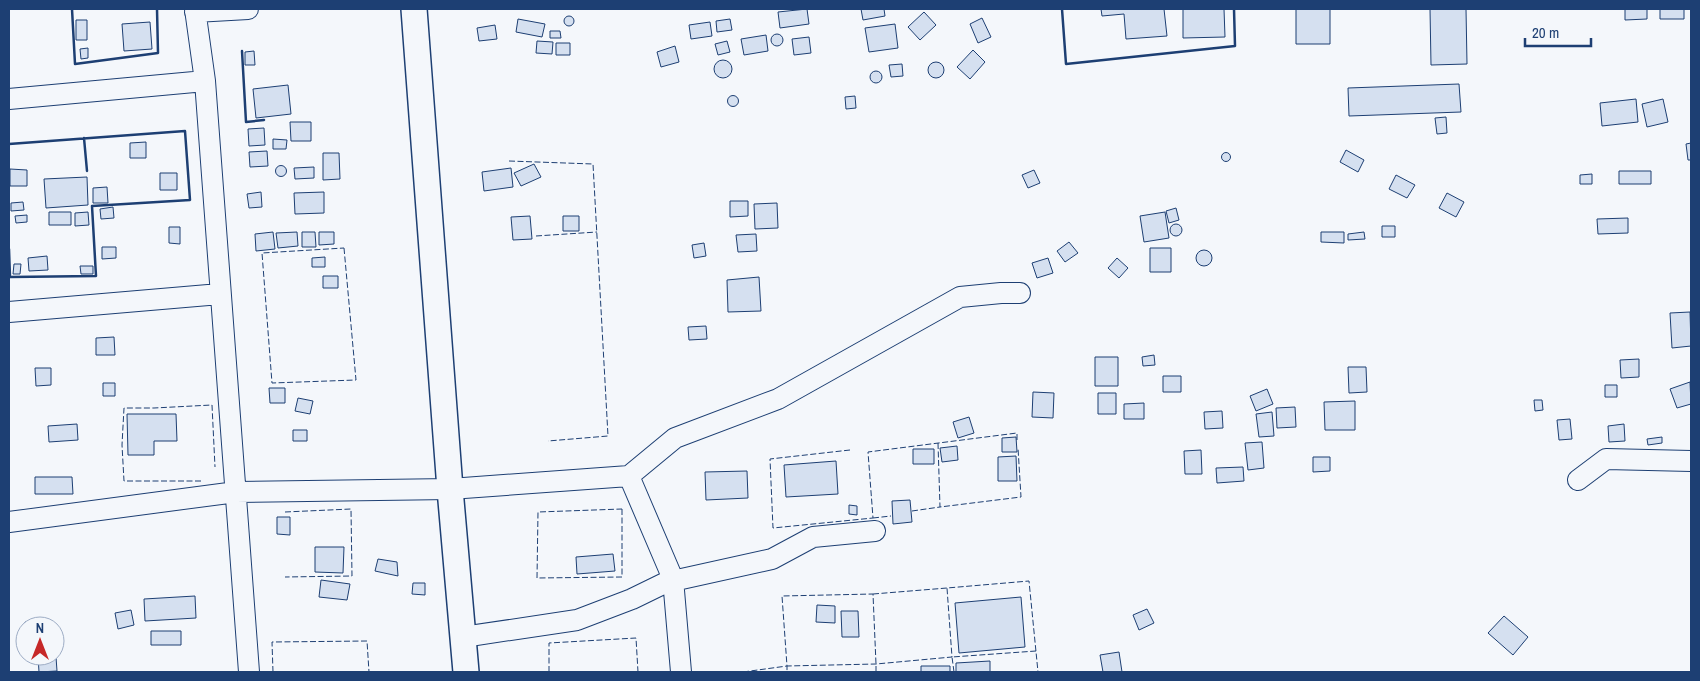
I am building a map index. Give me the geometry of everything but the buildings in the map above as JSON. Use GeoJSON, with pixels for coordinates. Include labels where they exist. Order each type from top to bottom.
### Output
{"type":"FeatureCollection","features":[{"type":"Feature","properties":{"kind":"street"},"geometry":{"type":"LineString","coordinates":[[248,9],[195,10],[205,81],[249,672]]}},
{"type":"Feature","properties":{"kind":"street"},"geometry":{"type":"LineString","coordinates":[[414,9],[450,489],[466,672]]}},
{"type":"Feature","properties":{"kind":"street"},"geometry":{"type":"LineString","coordinates":[[9,99],[205,81]]}},
{"type":"Feature","properties":{"kind":"street"},"geometry":{"type":"LineString","coordinates":[[9,522],[236,492],[450,489],[629,476],[675,438],[778,399],[960,297],[1020,293]]}},
{"type":"Feature","properties":{"kind":"street"},"geometry":{"type":"LineString","coordinates":[[9,312],[220,294]]}},
{"type":"Feature","properties":{"kind":"street"},"geometry":{"type":"LineString","coordinates":[[1578,480],[1606,459],[1691,461]]}},
{"type":"Feature","properties":{"kind":"street"},"geometry":{"type":"LineString","coordinates":[[629,476],[673,579],[682,672]]}},
{"type":"Feature","properties":{"kind":"street"},"geometry":{"type":"LineString","coordinates":[[463,637],[577,620],[632,599],[673,579],[676,580],[772,559],[813,537],[874,532]]}},
{"type":"Feature","properties":{"kind":"fence"},"geometry":{"type":"LineString","coordinates":[[509,161],[593,164],[608,436],[548,441]]}},
{"type":"Feature","properties":{"kind":"fence"},"geometry":{"type":"LineString","coordinates":[[536,236],[597,232]]}},
{"type":"Feature","properties":{"kind":"fence"},"geometry":{"type":"LineString","coordinates":[[344,248],[356,380],[272,383],[262,253],[344,248]]}},
{"type":"Feature","properties":{"kind":"fence"},"geometry":{"type":"LineString","coordinates":[[201,481],[124,481],[122,445],[124,408],[212,405],[215,467]]}},
{"type":"Feature","properties":{"kind":"fence"},"geometry":{"type":"LineString","coordinates":[[850,450],[770,459],[773,528],[873,518],[868,452],[1017,433],[1017,440]]}},
{"type":"Feature","properties":{"kind":"fence"},"geometry":{"type":"LineString","coordinates":[[938,443],[940,507],[1021,497],[1018,448]]}},
{"type":"Feature","properties":{"kind":"fence"},"geometry":{"type":"LineString","coordinates":[[912,511],[940,507]]}},
{"type":"Feature","properties":{"kind":"fence"},"geometry":{"type":"LineString","coordinates":[[285,512],[351,509],[352,576],[285,577]]}},
{"type":"Feature","properties":{"kind":"fence"},"geometry":{"type":"LineString","coordinates":[[622,509],[622,577],[537,578],[538,512],[622,509]]}},
{"type":"Feature","properties":{"kind":"fence"},"geometry":{"type":"LineString","coordinates":[[873,518],[891,516]]}},
{"type":"Feature","properties":{"kind":"fence"},"geometry":{"type":"LineString","coordinates":[[876,672],[876,664],[873,594],[782,596],[787,666],[876,664],[952,657],[947,588],[1029,581],[1038,672]]}},
{"type":"Feature","properties":{"kind":"fence"},"geometry":{"type":"LineString","coordinates":[[873,594],[947,588]]}},
{"type":"Feature","properties":{"kind":"fence"},"geometry":{"type":"LineString","coordinates":[[549,672],[549,643],[636,638],[638,672]]}},
{"type":"Feature","properties":{"kind":"fence"},"geometry":{"type":"LineString","coordinates":[[273,672],[272,642],[367,641],[369,672]]}},
{"type":"Feature","properties":{"kind":"fence"},"geometry":{"type":"LineString","coordinates":[[954,672],[952,657],[1036,651]]}},
{"type":"Feature","properties":{"kind":"fence"},"geometry":{"type":"LineString","coordinates":[[743,672],[787,666],[787,672]]}},
{"type":"Feature","properties":{"kind":"wall"},"geometry":{"type":"LineString","coordinates":[[72,9],[75,64],[158,53],[157,9]]}},
{"type":"Feature","properties":{"kind":"wall"},"geometry":{"type":"LineString","coordinates":[[1062,9],[1066,64],[1235,46],[1234,9]]}},
{"type":"Feature","properties":{"kind":"wall"},"geometry":{"type":"LineString","coordinates":[[242,51],[246,122],[264,120]]}},
{"type":"Feature","properties":{"kind":"wall"},"geometry":{"type":"LineString","coordinates":[[9,144],[185,131],[190,200],[92,206],[96,276],[10,277],[9,249]]}},
{"type":"Feature","properties":{"kind":"wall"},"geometry":{"type":"LineString","coordinates":[[84,138],[87,171]]}}]}
